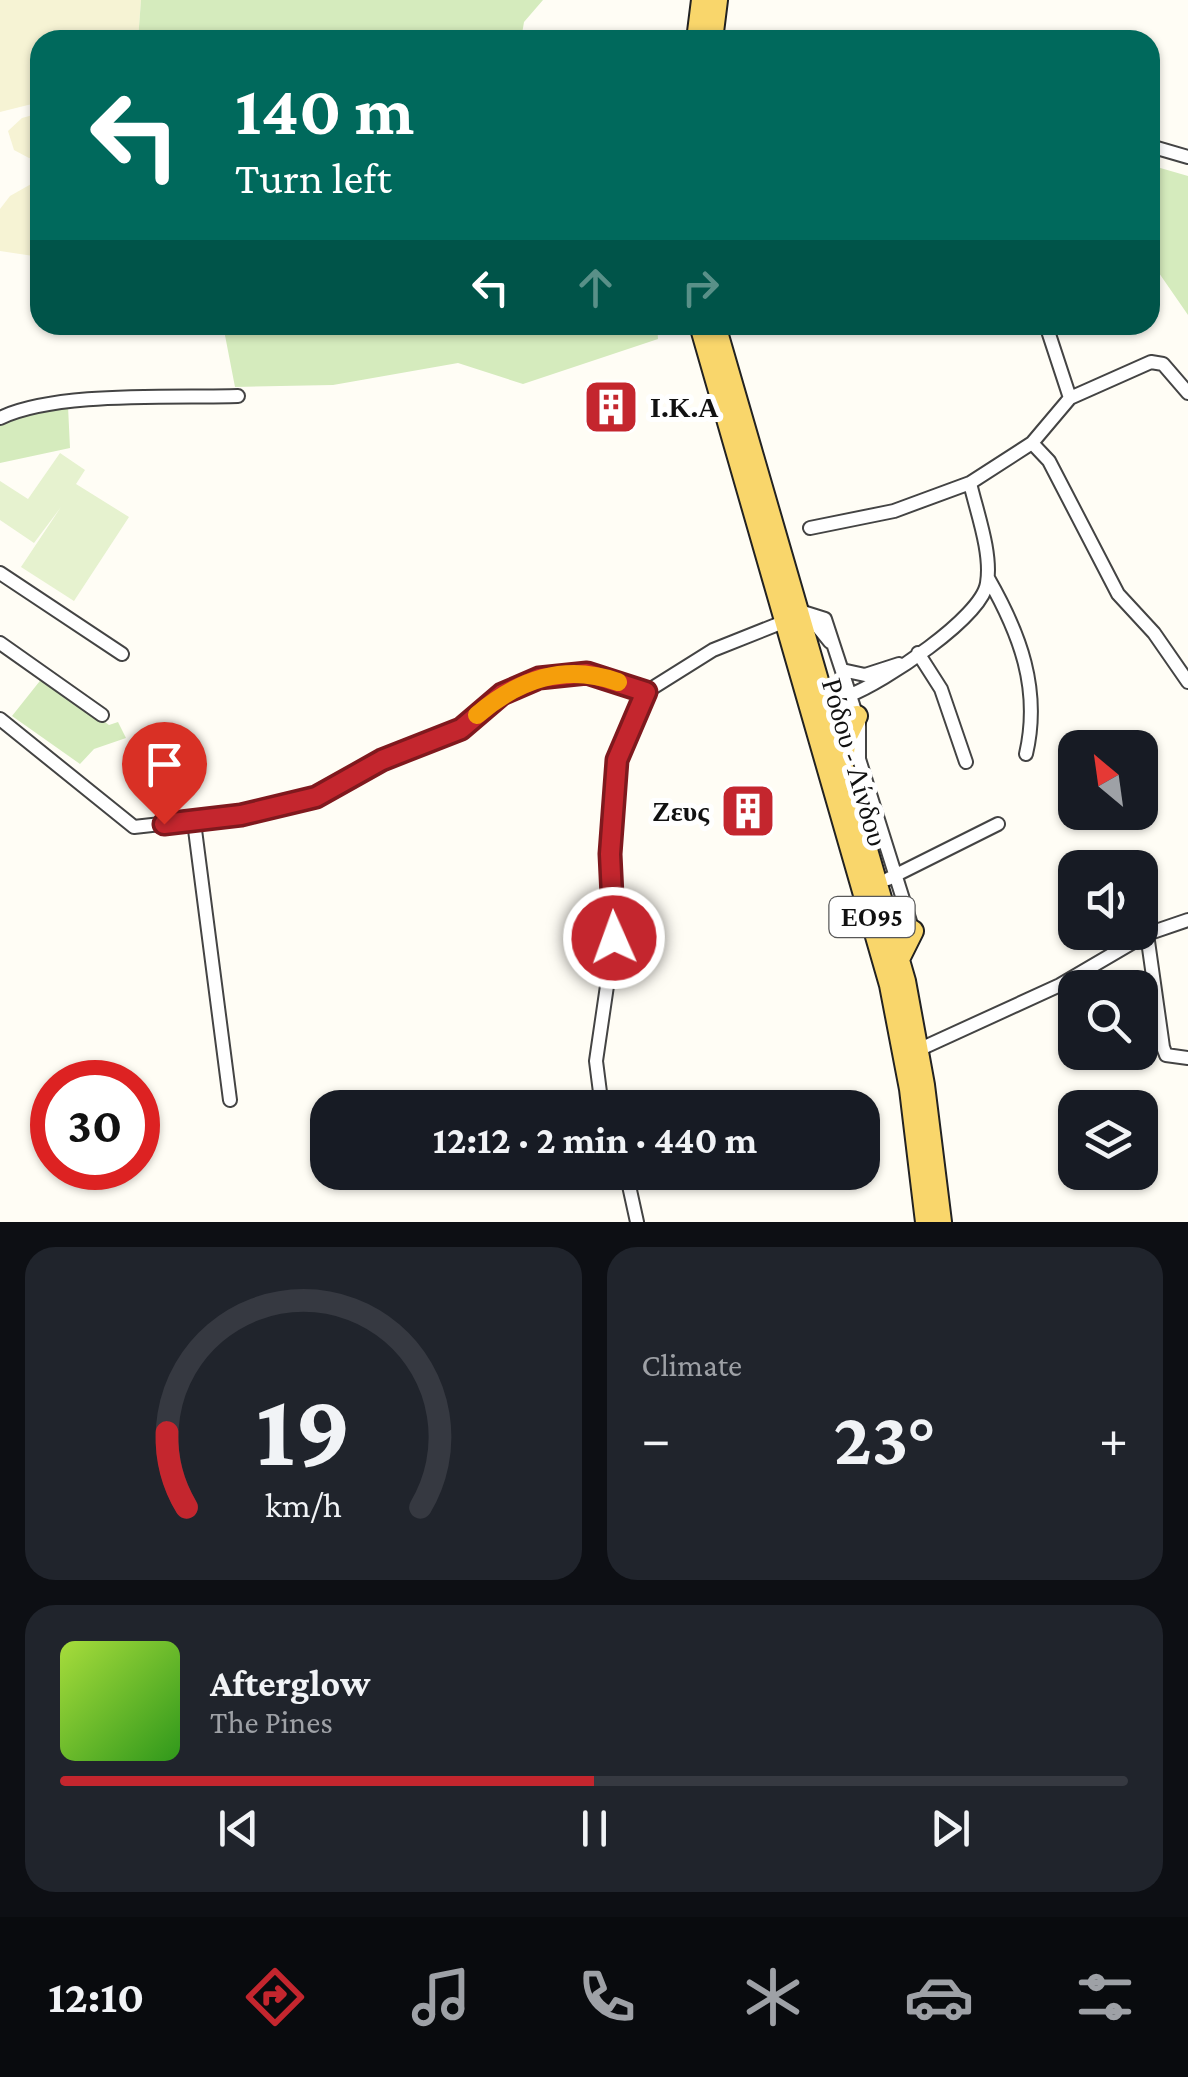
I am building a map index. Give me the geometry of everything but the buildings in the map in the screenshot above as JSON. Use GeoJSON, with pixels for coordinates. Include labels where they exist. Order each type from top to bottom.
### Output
{"type":"FeatureCollection","features":[{"type":"Feature","properties":{"kind":"main road"},"geometry":{"type":"LineString","coordinates":[[698,30],[702,0]]}},
{"type":"Feature","properties":{"kind":"main road"},"geometry":{"type":"LineString","coordinates":[[713,30],[717,0]]}},
{"type":"Feature","properties":{"kind":"main road","name":"Ρόδου - Λίνδου"},"geometry":{"type":"LineString","coordinates":[[703,335],[791,617],[887,880],[918,1050],[941,1222]]}},
{"type":"Feature","properties":{"kind":"main road","name":"Ρόδου - Λίνδου"},"geometry":{"type":"LineString","coordinates":[[718,335],[890,985],[910,1088],[926,1222]]}},
{"type":"Feature","properties":{"kind":"main road"},"geometry":{"type":"LineString","coordinates":[[843,766],[846,738],[857,716]]}},
{"type":"Feature","properties":{"kind":"main road"},"geometry":{"type":"LineString","coordinates":[[899,959],[912,931]]}},
{"type":"Feature","properties":{"kind":"street"},"geometry":{"type":"LineString","coordinates":[[1160,149],[1188,157]]}},
{"type":"Feature","properties":{"kind":"street"},"geometry":{"type":"LineString","coordinates":[[1049,335],[1070,398]]}},
{"type":"Feature","properties":{"kind":"street"},"geometry":{"type":"LineString","coordinates":[[810,528],[894,511],[970,483],[1032,444],[1070,398],[1157,361],[1188,393]]}},
{"type":"Feature","properties":{"kind":"street"},"geometry":{"type":"LineString","coordinates":[[0,418],[15,411],[66,403],[238,396]]}},
{"type":"Feature","properties":{"kind":"street"},"geometry":{"type":"LineString","coordinates":[[1032,444],[1049,460],[1118,594],[1154,633],[1188,682]]}},
{"type":"Feature","properties":{"kind":"street"},"geometry":{"type":"LineString","coordinates":[[970,483],[988,578],[1022,644],[1030,680],[1033,723],[1026,754]]}},
{"type":"Feature","properties":{"kind":"street"},"geometry":{"type":"LineString","coordinates":[[0,573],[122,654]]}},
{"type":"Feature","properties":{"kind":"street"},"geometry":{"type":"LineString","coordinates":[[850,696],[879,683],[969,613],[980,600],[988,578]]}},
{"type":"Feature","properties":{"kind":"street"},"geometry":{"type":"LineString","coordinates":[[599,1090],[596,1071],[614,938],[613,798],[617,760],[646,692],[713,650],[791,617],[817,626],[838,656],[857,716],[862,737],[858,756],[887,880],[912,931]]}},
{"type":"Feature","properties":{"kind":"street"},"geometry":{"type":"LineString","coordinates":[[0,643],[102,715]]}},
{"type":"Feature","properties":{"kind":"street"},"geometry":{"type":"LineString","coordinates":[[918,653],[940,688],[966,762]]}},
{"type":"Feature","properties":{"kind":"street"},"geometry":{"type":"LineString","coordinates":[[842,670],[865,674],[902,664]]}},
{"type":"Feature","properties":{"kind":"street"},"geometry":{"type":"LineString","coordinates":[[0,719],[134,827],[194,822],[316,797],[382,760],[461,729],[502,694],[539,678],[587,673],[646,692]]}},
{"type":"Feature","properties":{"kind":"street"},"geometry":{"type":"LineString","coordinates":[[194,822],[230,1100]]}},
{"type":"Feature","properties":{"kind":"street"},"geometry":{"type":"LineString","coordinates":[[887,880],[998,824]]}},
{"type":"Feature","properties":{"kind":"street"},"geometry":{"type":"LineString","coordinates":[[1158,930],[1188,920]]}},
{"type":"Feature","properties":{"kind":"street"},"geometry":{"type":"LineString","coordinates":[[918,1050],[1060,985],[1120,950]]}},
{"type":"Feature","properties":{"kind":"street"},"geometry":{"type":"LineString","coordinates":[[1149,950],[1163,1047],[1166,1055],[1188,1058]]}},
{"type":"Feature","properties":{"kind":"street"},"geometry":{"type":"LineString","coordinates":[[630,1190],[637,1222]]}},
{"type":"Feature","properties":{"kind":"shaded area"},"geometry":{"type":"Polygon","coordinates":[[[0,0],[141,0],[139,30],[30,30],[30,104],[0,112],[0,0]]]}},
{"type":"Feature","properties":{"kind":"shaded area"},"geometry":{"type":"Polygon","coordinates":[[[30,116],[30,158],[14,150],[8,131],[30,116]]]}},
{"type":"Feature","properties":{"kind":"shaded area"},"geometry":{"type":"Polygon","coordinates":[[[30,185],[30,256],[0,251],[0,209],[10,196],[30,185]]]}},
{"type":"Feature","properties":{"kind":"green space"},"geometry":{"type":"Polygon","coordinates":[[[141,0],[543,0],[524,22],[523,30],[139,30],[141,0]]]}},
{"type":"Feature","properties":{"kind":"green space"},"geometry":{"type":"Polygon","coordinates":[[[1160,168],[1188,176],[1188,315],[1160,274],[1160,168]]]}},
{"type":"Feature","properties":{"kind":"green space"},"geometry":{"type":"Polygon","coordinates":[[[225,335],[658,335],[658,339],[523,384],[458,363],[333,385],[235,387],[225,335]]]}},
{"type":"Feature","properties":{"kind":"green space"},"geometry":{"type":"Polygon","coordinates":[[[68,406],[70,448],[0,463],[0,423],[16,414],[68,406]]]}},
{"type":"Feature","properties":{"kind":"green space"},"geometry":{"type":"Polygon","coordinates":[[[60,453],[85,470],[76,484],[129,517],[74,601],[21,567],[61,507],[34,543],[0,520],[0,481],[28,499],[60,453]]]}},
{"type":"Feature","properties":{"kind":"green space"},"geometry":{"type":"Polygon","coordinates":[[[43,677],[109,725],[118,722],[126,738],[94,749],[80,764],[12,716],[43,677]]]}},
{"type":"Feature","properties":{"kind":"slow traffic"},"geometry":{"type":"LineString","coordinates":[[477,715],[502,694],[539,678],[587,673],[618,682]]}},
{"type":"Feature","properties":{"kind":"place","name":"Ι.Κ.Α"},"geometry":{"type":"Point","coordinates":[611,407]}},
{"type":"Feature","properties":{"kind":"place","name":"Ζευς"},"geometry":{"type":"Point","coordinates":[748,811]}},
{"type":"Feature","properties":{"kind":"route"},"geometry":{"type":"LineString","coordinates":[[164,824],[241,815],[316,797],[382,760],[461,729],[502,694],[518,686],[558,674],[604,677],[646,692],[617,760],[610,854],[614,938]]}}]}
